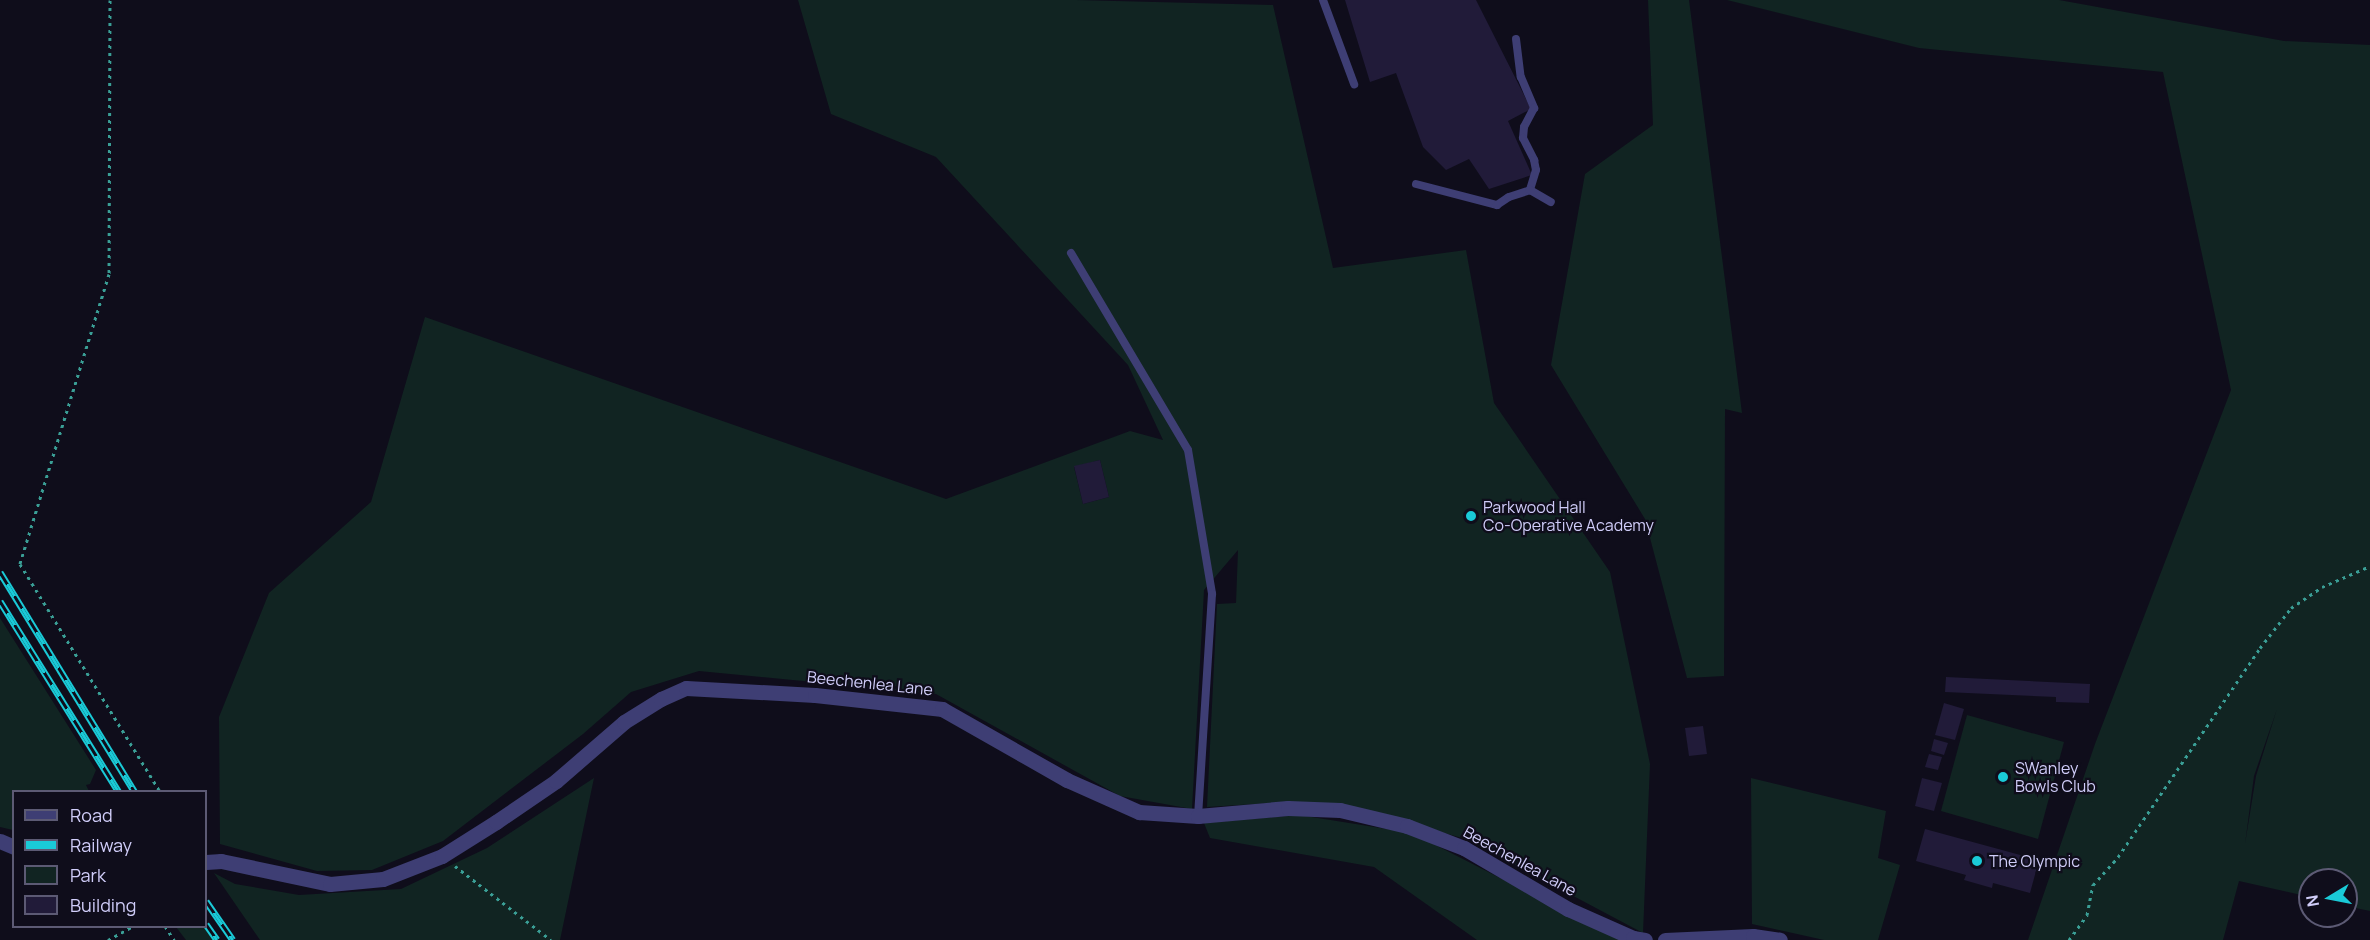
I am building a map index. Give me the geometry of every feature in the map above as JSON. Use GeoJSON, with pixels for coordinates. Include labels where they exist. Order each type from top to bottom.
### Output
{"type":"FeatureCollection","features":[{"type":"Feature","properties":{"kind":"street","name":"Beechenlea Lane"},"geometry":{"type":"LineString","coordinates":[[207,862],[221,861],[330,884],[383,879],[442,856],[556,782],[624,722],[661,699],[686,688],[815,696],[942,709],[1067,780],[1138,812],[1198,816],[1288,808],[1340,810],[1407,826],[1464,848],[1568,909],[1633,938],[1645,940]]}},
{"type":"Feature","properties":{"kind":"street"},"geometry":{"type":"LineString","coordinates":[[1665,940],[1753,936],[1780,940]]}},
{"type":"Feature","properties":{"kind":"lane"},"geometry":{"type":"LineString","coordinates":[[1323,0],[1354,84]]}},
{"type":"Feature","properties":{"kind":"lane"},"geometry":{"type":"LineString","coordinates":[[1516,39],[1521,77],[1534,108],[1524,127],[1523,138],[1534,160],[1536,170],[1530,190]]}},
{"type":"Feature","properties":{"kind":"lane"},"geometry":{"type":"LineString","coordinates":[[1416,184],[1497,205],[1509,197],[1530,190],[1551,202]]}},
{"type":"Feature","properties":{"kind":"lane"},"geometry":{"type":"LineString","coordinates":[[1071,253],[1188,450],[1212,594],[1198,816]]}},
{"type":"Feature","properties":{"kind":"path"},"geometry":{"type":"LineString","coordinates":[[110,0],[109,274],[20,564],[159,790]]}},
{"type":"Feature","properties":{"kind":"path"},"geometry":{"type":"LineString","coordinates":[[2069,940],[2087,915],[2093,885],[2118,857],[2260,648],[2291,608],[2322,586],[2370,566]]}},
{"type":"Feature","properties":{"kind":"path"},"geometry":{"type":"LineString","coordinates":[[442,856],[551,940]]}},
{"type":"Feature","properties":{"kind":"path"},"geometry":{"type":"LineString","coordinates":[[108,940],[131,928]]}},
{"type":"Feature","properties":{"kind":"green space"},"geometry":{"type":"Polygon","coordinates":[[[798,0],[1076,0],[1273,5],[1333,268],[1466,250],[1494,403],[1610,572],[1650,764],[1643,933],[1466,839],[1337,804],[1288,802],[1207,807],[1217,604],[1236,603],[1238,550],[1204,590],[1192,809],[1120,796],[936,694],[699,671],[631,692],[583,734],[443,841],[372,870],[317,871],[220,844],[219,717],[269,593],[371,502],[425,317],[946,499],[1130,431],[1163,440],[1128,365],[936,157],[831,114],[798,0]],[[1100,460],[1074,467],[1083,504],[1109,497],[1100,460]]]}},
{"type":"Feature","properties":{"kind":"green space"},"geometry":{"type":"Polygon","coordinates":[[[1648,0],[1689,0],[1742,413],[1725,409],[1724,676],[1687,678],[1645,519],[1551,365],[1585,174],[1653,125],[1648,0]]]}},
{"type":"Feature","properties":{"kind":"green space"},"geometry":{"type":"Polygon","coordinates":[[[1727,0],[2059,0],[2284,41],[2370,45],[2370,911],[2358,908],[2358,868],[2298,868],[2298,894],[2239,881],[2223,940],[2028,940],[2095,744],[2231,390],[2163,72],[1919,48],[1727,0]],[[2277,709],[2254,776],[2245,844],[2256,776],[2277,709]]]}},
{"type":"Feature","properties":{"kind":"green space"},"geometry":{"type":"Polygon","coordinates":[[[0,618],[96,770],[90,784],[86,785],[88,790],[12,790],[12,830],[0,827],[0,618]]]}},
{"type":"Feature","properties":{"kind":"green space","name":"SWanley Bowls Club"},"geometry":{"type":"Polygon","coordinates":[[[1967,715],[2064,742],[2038,839],[1941,811],[1967,715]]]}},
{"type":"Feature","properties":{"kind":"green space"},"geometry":{"type":"Polygon","coordinates":[[[594,778],[560,940],[260,940],[214,873],[235,884],[299,895],[401,889],[487,848],[594,778]]]}},
{"type":"Feature","properties":{"kind":"green space"},"geometry":{"type":"Polygon","coordinates":[[[1751,778],[1886,811],[1878,858],[1900,865],[1878,940],[1824,940],[1752,924],[1751,778]]]}},
{"type":"Feature","properties":{"kind":"green space"},"geometry":{"type":"Polygon","coordinates":[[[1299,815],[1412,833],[1621,940],[1477,940],[1374,867],[1210,838],[1204,823],[1299,815]]]}},
{"type":"Feature","properties":{"kind":"green space"},"geometry":{"type":"Polygon","coordinates":[[[207,926],[216,940],[186,940],[177,928],[207,926]]]}},
{"type":"Feature","properties":{"kind":"building"},"geometry":{"type":"Polygon","coordinates":[[[1345,0],[1476,0],[1531,109],[1508,121],[1532,175],[1489,189],[1469,159],[1446,170],[1423,147],[1396,73],[1370,82],[1345,0]]]}},
{"type":"Feature","properties":{"kind":"building"},"geometry":{"type":"Polygon","coordinates":[[[1100,460],[1109,497],[1083,504],[1074,466],[1100,460]]]}},
{"type":"Feature","properties":{"kind":"building"},"geometry":{"type":"Polygon","coordinates":[[[1946,677],[2090,684],[2089,703],[2056,702],[2056,697],[1945,692],[1946,677]]]}},
{"type":"Feature","properties":{"kind":"building"},"geometry":{"type":"Polygon","coordinates":[[[1944,703],[1964,709],[1955,740],[1935,735],[1944,703]]]}},
{"type":"Feature","properties":{"kind":"building"},"geometry":{"type":"Polygon","coordinates":[[[1703,726],[1707,754],[1689,756],[1685,728],[1703,726]]]}},
{"type":"Feature","properties":{"kind":"building"},"geometry":{"type":"Polygon","coordinates":[[[1934,739],[1948,743],[1944,755],[1931,751],[1934,739]]]}},
{"type":"Feature","properties":{"kind":"building"},"geometry":{"type":"Polygon","coordinates":[[[1929,754],[1942,757],[1938,770],[1925,767],[1929,754]]]}},
{"type":"Feature","properties":{"kind":"building"},"geometry":{"type":"Polygon","coordinates":[[[1922,778],[1942,783],[1934,811],[1915,806],[1922,778]]]}},
{"type":"Feature","properties":{"kind":"building","name":"The Olympic"},"geometry":{"type":"Polygon","coordinates":[[[1925,829],[2039,860],[2030,893],[1993,883],[1992,888],[1964,880],[1966,875],[1916,861],[1925,829]]]}},
{"type":"Feature","properties":{"kind":"railway"},"geometry":{"type":"LineString","coordinates":[[0,572],[134,790]]}},
{"type":"Feature","properties":{"kind":"railway"},"geometry":{"type":"LineString","coordinates":[[0,601],[118,790]]}},
{"type":"Feature","properties":{"kind":"railway"},"geometry":{"type":"LineString","coordinates":[[207,902],[233,940]]}},
{"type":"Feature","properties":{"kind":"railway"},"geometry":{"type":"LineString","coordinates":[[207,925],[217,940]]}},
{"type":"Feature","properties":{"kind":"place","name":"Parkwood Hall Co-Operative Academy"},"geometry":{"type":"Point","coordinates":[1471,516]}},
{"type":"Feature","properties":{"kind":"place","name":"SWanley Bowls Club"},"geometry":{"type":"Point","coordinates":[2003,777]}},
{"type":"Feature","properties":{"kind":"place","name":"The Olympic"},"geometry":{"type":"Point","coordinates":[1977,861]}}]}
